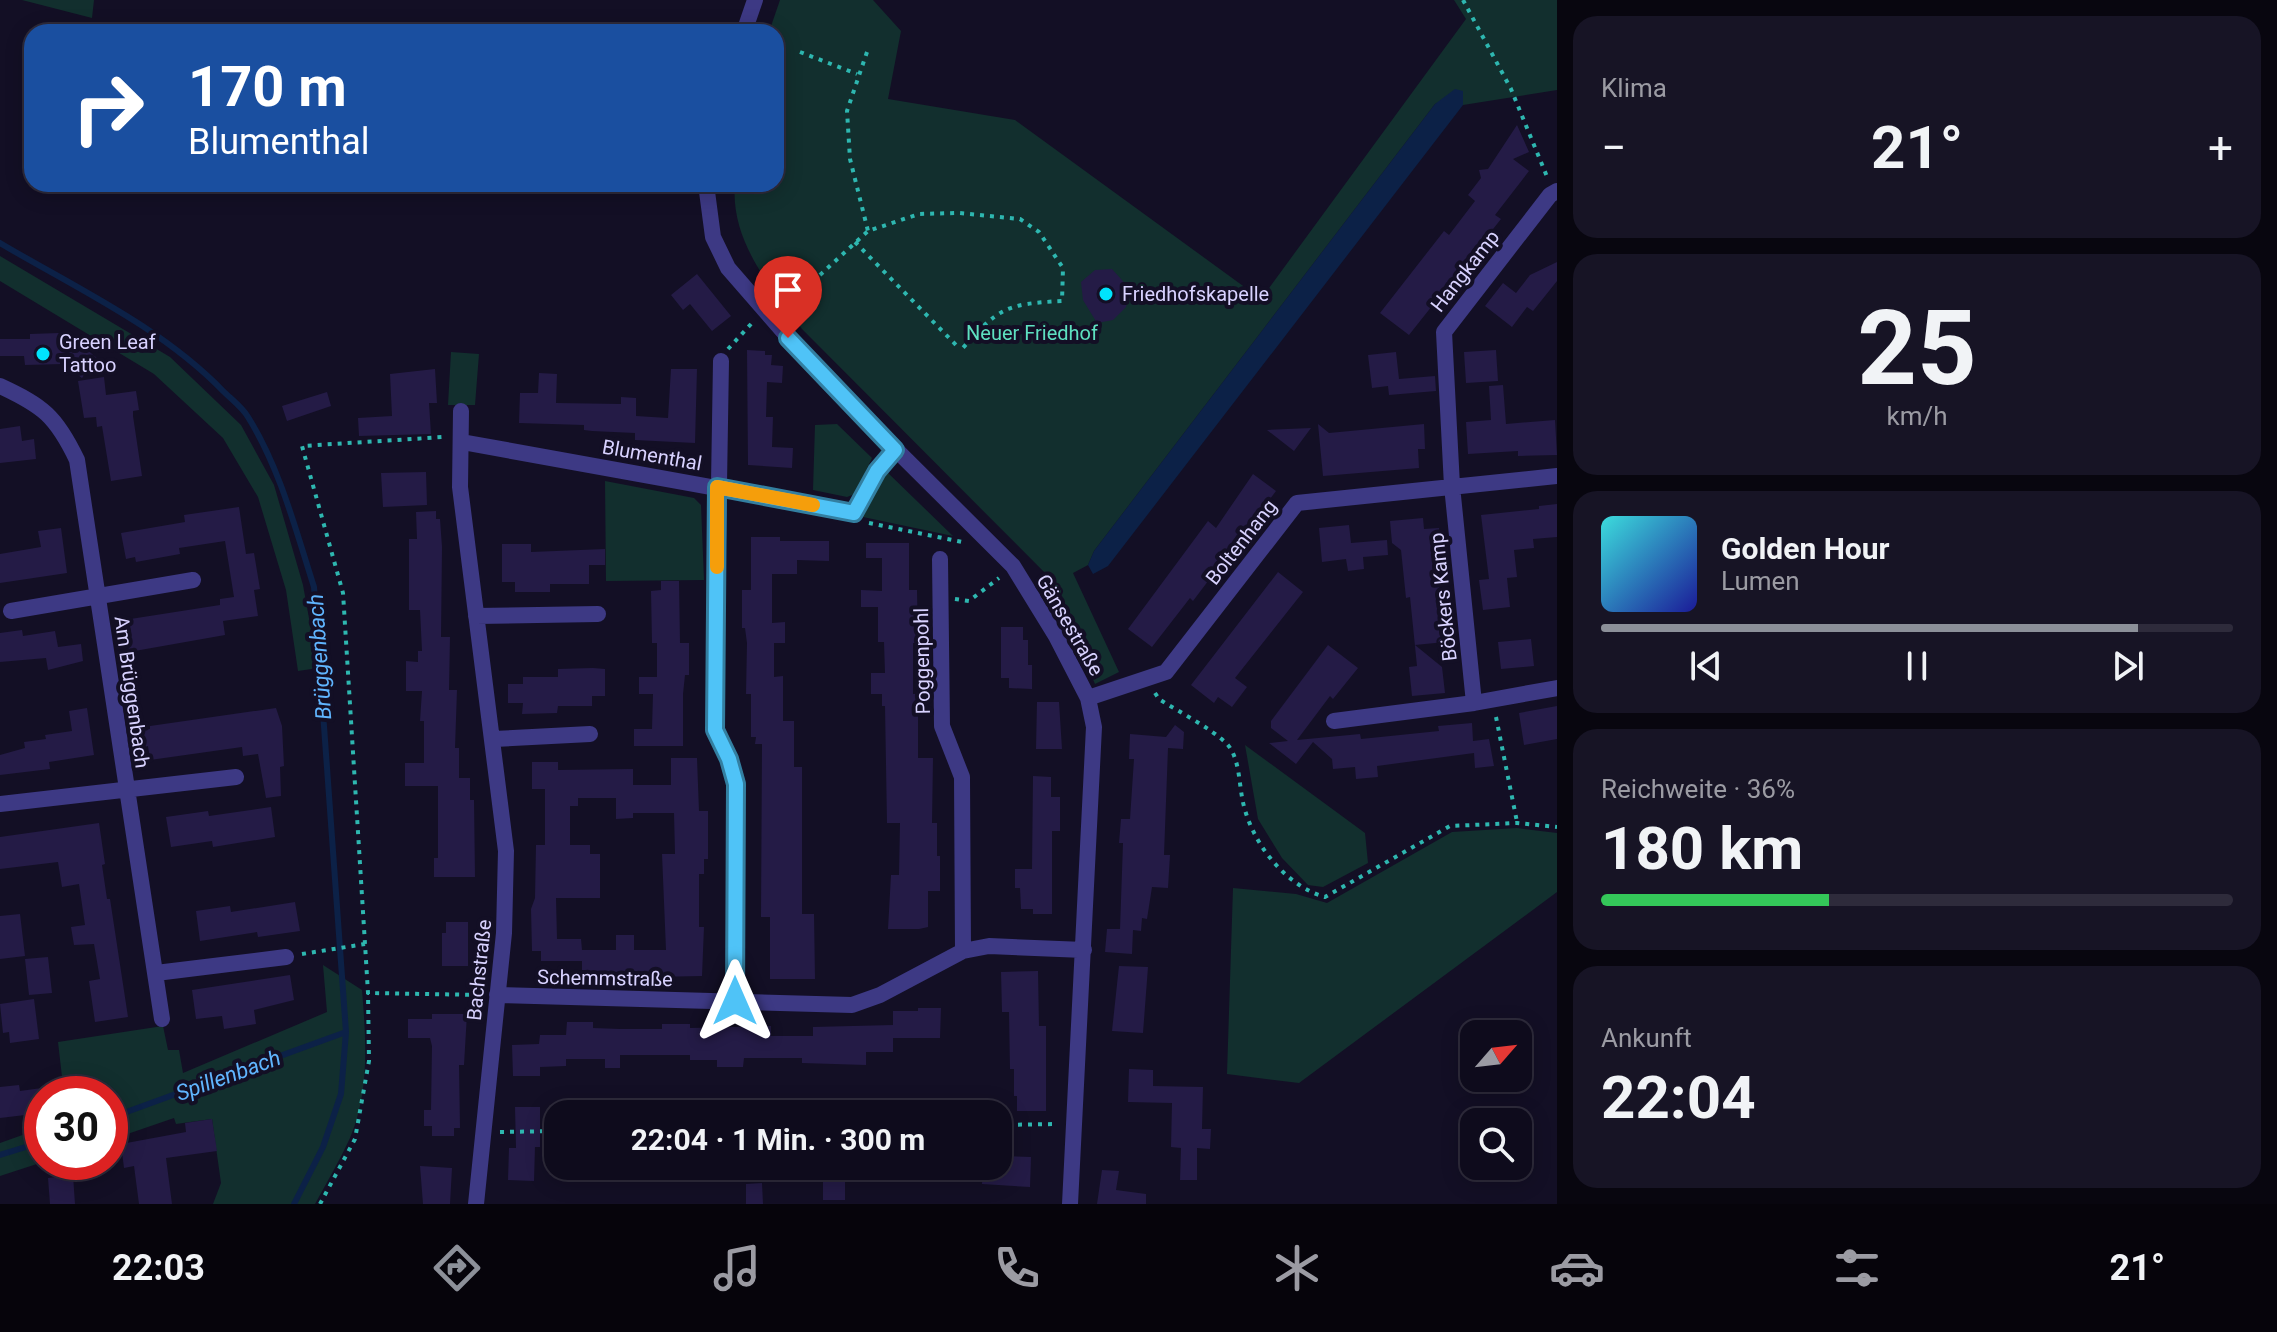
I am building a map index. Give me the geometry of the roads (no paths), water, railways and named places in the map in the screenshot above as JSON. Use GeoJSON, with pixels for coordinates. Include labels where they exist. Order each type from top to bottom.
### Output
{"type":"FeatureCollection","features":[{"type":"Feature","properties":{"kind":"street"},"geometry":{"type":"LineString","coordinates":[[747,24],[755,0]]}},
{"type":"Feature","properties":{"kind":"street","name":"Gänsestraße"},"geometry":{"type":"LineString","coordinates":[[707,192],[713,237],[728,268],[764,311],[895,450],[1013,566],[1056,636],[1088,698],[1094,727],[1070,1204]]}},
{"type":"Feature","properties":{"kind":"street","name":"Hangkamp"},"geometry":{"type":"LineString","coordinates":[[1452,486],[1444,332],[1555,192]]}},
{"type":"Feature","properties":{"kind":"street"},"geometry":{"type":"LineString","coordinates":[[721,361],[715,730],[729,759],[736,784],[735,1001]]}},
{"type":"Feature","properties":{"kind":"street","name":"Am Brüggenbach"},"geometry":{"type":"LineString","coordinates":[[0,386],[36,402],[62,429],[77,460],[162,1019]]}},
{"type":"Feature","properties":{"kind":"street","name":"Bachstraße"},"geometry":{"type":"LineString","coordinates":[[461,411],[460,487],[506,851],[504,933],[476,1204]]}},
{"type":"Feature","properties":{"kind":"street","name":"Blumenthal"},"geometry":{"type":"LineString","coordinates":[[462,442],[854,513],[877,471],[895,450]]}},
{"type":"Feature","properties":{"kind":"street","name":"Boltenhang"},"geometry":{"type":"LineString","coordinates":[[1088,698],[1166,672],[1297,503],[1557,476]]}},
{"type":"Feature","properties":{"kind":"street","name":"Böckers Kamp"},"geometry":{"type":"LineString","coordinates":[[1452,486],[1474,703]]}},
{"type":"Feature","properties":{"kind":"street","name":"Poggenpohl"},"geometry":{"type":"LineString","coordinates":[[940,559],[942,726],[962,777],[963,951]]}},
{"type":"Feature","properties":{"kind":"street","name":"Am Brüggenbach"},"geometry":{"type":"LineString","coordinates":[[11,611],[193,580]]}},
{"type":"Feature","properties":{"kind":"street"},"geometry":{"type":"LineString","coordinates":[[476,616],[598,614]]}},
{"type":"Feature","properties":{"kind":"street"},"geometry":{"type":"LineString","coordinates":[[1334,721],[1474,703],[1557,688]]}},
{"type":"Feature","properties":{"kind":"street"},"geometry":{"type":"LineString","coordinates":[[494,739],[590,734]]}},
{"type":"Feature","properties":{"kind":"street","name":"Am Brüggenbach"},"geometry":{"type":"LineString","coordinates":[[0,804],[127,792],[236,777]]}},
{"type":"Feature","properties":{"kind":"street","name":"Schemmstraße"},"geometry":{"type":"LineString","coordinates":[[497,995],[852,1005],[880,995],[963,951],[989,946],[1084,950]]}},
{"type":"Feature","properties":{"kind":"street"},"geometry":{"type":"LineString","coordinates":[[156,973],[286,957]]}},
{"type":"Feature","properties":{"kind":"water"},"geometry":{"type":"Polygon","coordinates":[[[1455,89],[1463,91],[1463,105],[1108,566],[1093,574],[1088,565],[1094,551],[1435,104],[1455,89]]]}},
{"type":"Feature","properties":{"kind":"waterway","name":"Brüggenbach"},"geometry":{"type":"LineString","coordinates":[[0,243],[88,293],[173,347],[243,410],[278,478],[314,587],[346,1032],[341,1094],[323,1147],[294,1204]]}},
{"type":"Feature","properties":{"kind":"waterway","name":"Spillenbach"},"geometry":{"type":"LineString","coordinates":[[128,1111],[346,1032]]}},
{"type":"Feature","properties":{"kind":"waterway","name":"Spillenbach"},"geometry":{"type":"LineString","coordinates":[[0,1155],[24,1148]]}},
{"type":"Feature","properties":{"kind":"place","name":"Friedhofskapelle"},"geometry":{"type":"Point","coordinates":[1106,294]}},
{"type":"Feature","properties":{"kind":"place","name":"Green Leaf Tattoo"},"geometry":{"type":"Point","coordinates":[43,354]}},
{"type":"Feature","properties":{"kind":"park label","name":"Neuer Friedhof"},"geometry":{"type":"Point","coordinates":[1032,333]}}]}
